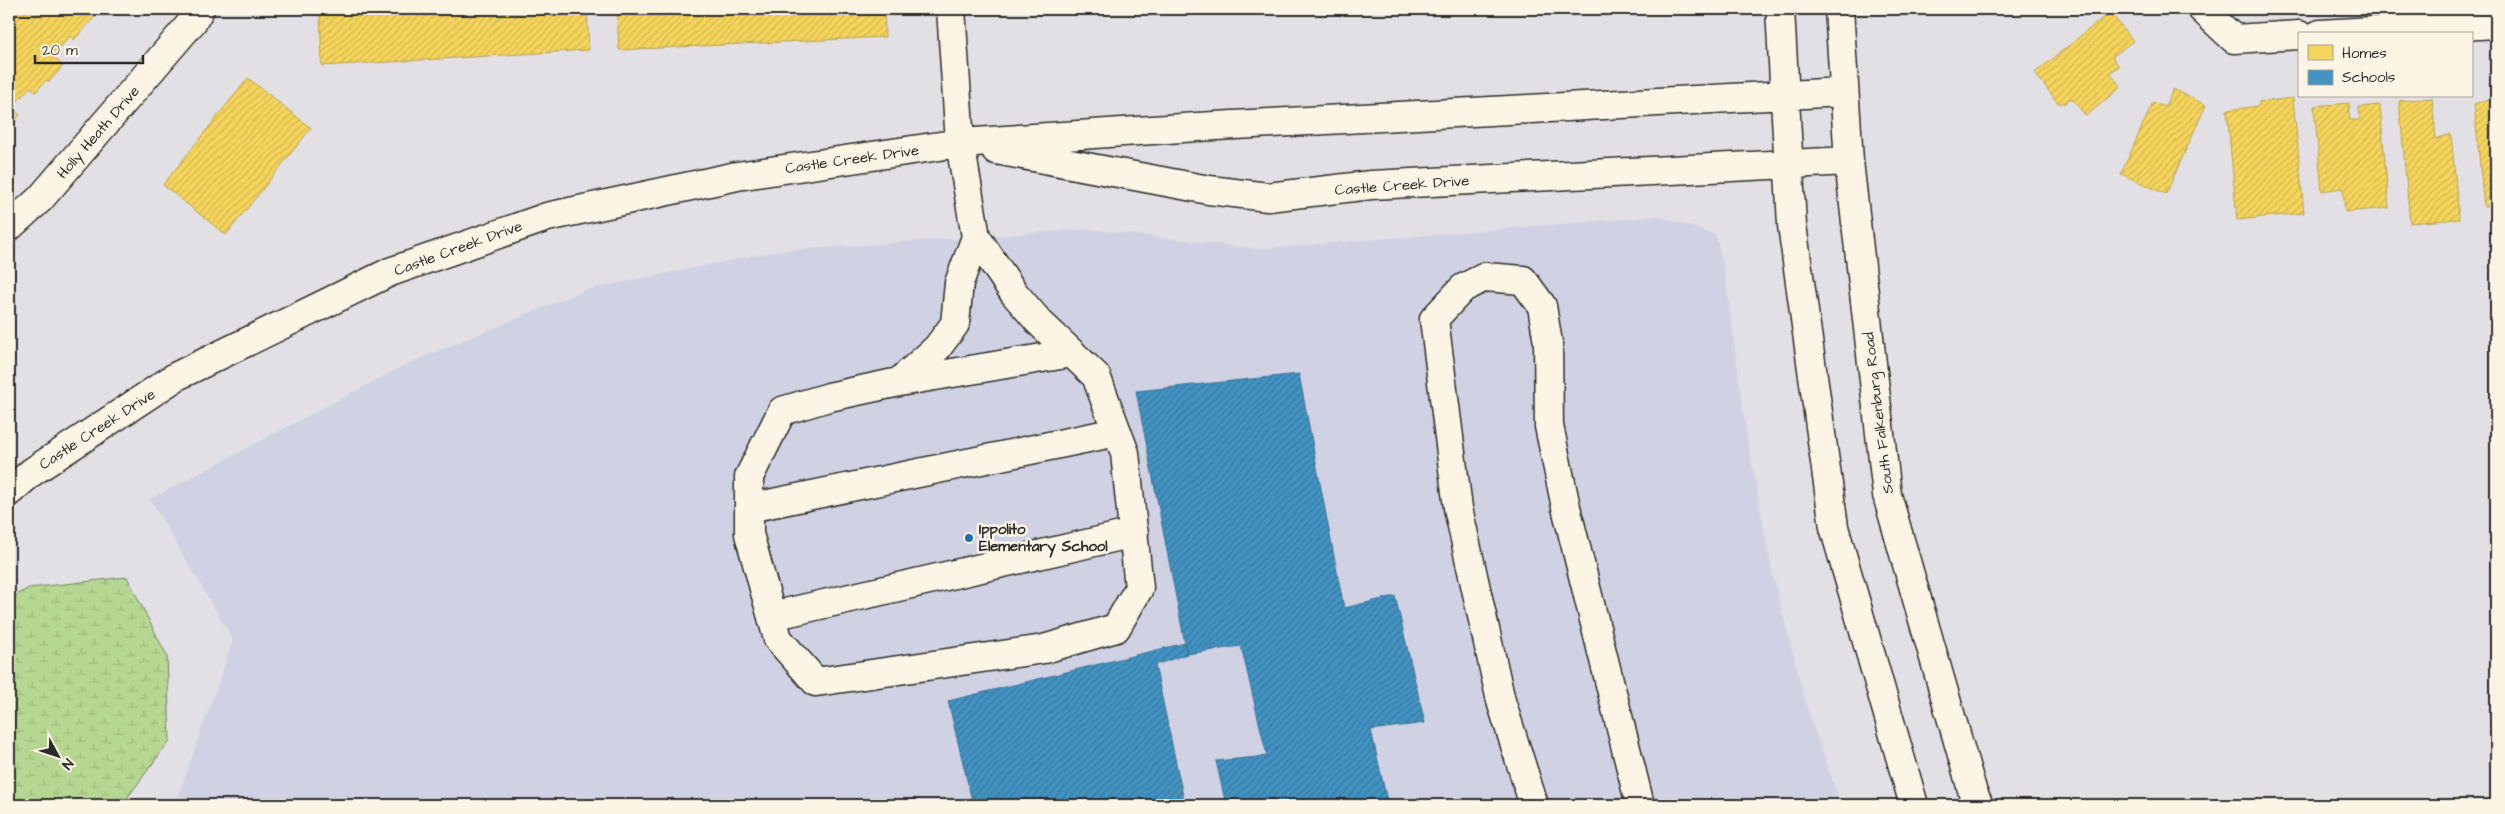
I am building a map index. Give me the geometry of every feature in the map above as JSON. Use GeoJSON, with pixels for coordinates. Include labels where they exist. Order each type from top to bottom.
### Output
{"type":"FeatureCollection","features":[{"type":"Feature","properties":{"kind":"street","name":"Holly Heath Drive"},"geometry":{"type":"LineString","coordinates":[[9,227],[40,199],[193,20],[200,9]]}},
{"type":"Feature","properties":{"kind":"street"},"geometry":{"type":"LineString","coordinates":[[951,9],[960,143],[976,237],[1014,293],[1039,322],[1072,353],[1096,376],[1125,453],[1139,588],[1116,628],[1044,649],[816,682],[778,639],[749,534],[749,477],[782,411],[829,397],[899,382],[1072,353]]}},
{"type":"Feature","properties":{"kind":"street"},"geometry":{"type":"LineString","coordinates":[[1780,9],[1792,224],[1834,527],[1914,805]]}},
{"type":"Feature","properties":{"kind":"street","name":"South Falkenburg Road"},"geometry":{"type":"LineString","coordinates":[[1839,9],[1849,161],[1887,495],[1973,793],[1979,805]]}},
{"type":"Feature","properties":{"kind":"street"},"geometry":{"type":"LineString","coordinates":[[2202,9],[2234,39],[2298,35]]}},
{"type":"Feature","properties":{"kind":"street"},"geometry":{"type":"LineString","coordinates":[[2355,32],[2496,24]]}},
{"type":"Feature","properties":{"kind":"street","name":"Castle Creek Drive"},"geometry":{"type":"LineString","coordinates":[[9,492],[32,472],[177,376],[390,272],[547,217],[737,176],[960,143],[1197,127],[1843,92]]}},
{"type":"Feature","properties":{"kind":"street","name":"Castle Creek Drive"},"geometry":{"type":"LineString","coordinates":[[960,143],[1209,190],[1268,197],[1371,185],[1849,161]]}},
{"type":"Feature","properties":{"kind":"street"},"geometry":{"type":"LineString","coordinates":[[899,382],[937,348],[955,324],[959,283],[976,237]]}},
{"type":"Feature","properties":{"kind":"street"},"geometry":{"type":"LineString","coordinates":[[1534,805],[1501,702],[1458,508],[1434,319],[1463,288],[1485,277],[1523,280],[1542,306],[1548,343],[1551,435],[1566,507],[1640,805]]}},
{"type":"Feature","properties":{"kind":"street"},"geometry":{"type":"LineString","coordinates":[[749,508],[1117,432]]}},
{"type":"Feature","properties":{"kind":"street"},"geometry":{"type":"LineString","coordinates":[[772,616],[1134,533]]}},
{"type":"Feature","properties":{"kind":"shaded area","name":"Ippolito Elementary School"},"geometry":{"type":"Polygon","coordinates":[[[1659,216],[1716,235],[1725,274],[1747,437],[1773,576],[1807,707],[1841,805],[175,805],[233,640],[150,499],[407,364],[585,290],[778,251],[1088,229],[1258,249],[1659,216]]]}},
{"type":"Feature","properties":{"kind":"green space"},"geometry":{"type":"Polygon","coordinates":[[[127,577],[167,656],[170,740],[122,805],[9,805],[9,599],[29,588],[127,577]]]}},
{"type":"Feature","properties":{"kind":"building: Homes"},"geometry":{"type":"Polygon","coordinates":[[[9,9],[98,9],[100,11],[74,40],[70,36],[53,56],[63,66],[49,82],[46,80],[36,92],[30,87],[11,108],[20,115],[9,128],[9,9]]]}},
{"type":"Feature","properties":{"kind":"building: Homes"},"geometry":{"type":"Polygon","coordinates":[[[320,9],[587,9],[589,50],[322,66],[320,9]]]}},
{"type":"Feature","properties":{"kind":"building: Homes"},"geometry":{"type":"Polygon","coordinates":[[[617,9],[884,9],[885,37],[619,50],[617,9]]]}},
{"type":"Feature","properties":{"kind":"building: Homes"},"geometry":{"type":"Polygon","coordinates":[[[2110,12],[2133,41],[2112,57],[2119,66],[2110,73],[2121,87],[2086,116],[2071,98],[2065,103],[2058,103],[2035,73],[2110,12]]]}},
{"type":"Feature","properties":{"kind":"building: Homes"},"geometry":{"type":"Polygon","coordinates":[[[248,78],[311,128],[226,235],[163,185],[248,78]]]}},
{"type":"Feature","properties":{"kind":"building: Homes"},"geometry":{"type":"Polygon","coordinates":[[[2173,89],[2206,105],[2166,194],[2121,174],[2153,102],[2165,107],[2173,89]]]}},
{"type":"Feature","properties":{"kind":"building: Homes"},"geometry":{"type":"Polygon","coordinates":[[[2293,98],[2304,213],[2237,220],[2227,110],[2259,106],[2259,102],[2293,98]]]}},
{"type":"Feature","properties":{"kind":"building: Homes"},"geometry":{"type":"Polygon","coordinates":[[[2432,98],[2436,139],[2451,134],[2459,219],[2410,223],[2399,101],[2432,98]]]}},
{"type":"Feature","properties":{"kind":"building: Homes"},"geometry":{"type":"Polygon","coordinates":[[[2489,99],[2496,102],[2496,206],[2484,207],[2474,104],[2489,99]]]}},
{"type":"Feature","properties":{"kind":"building: Homes"},"geometry":{"type":"Polygon","coordinates":[[[2349,103],[2350,120],[2360,120],[2359,107],[2380,105],[2389,208],[2345,212],[2343,188],[2322,191],[2314,106],[2349,103]]]}},
{"type":"Feature","properties":{"kind":"building: Schools"},"geometry":{"type":"Polygon","coordinates":[[[1299,374],[1344,608],[1395,596],[1425,723],[1371,730],[1388,805],[1226,805],[1216,761],[1267,756],[1241,646],[1187,654],[1136,391],[1299,374]]]}},
{"type":"Feature","properties":{"kind":"building: Schools"},"geometry":{"type":"Polygon","coordinates":[[[1185,643],[1187,654],[1155,665],[1185,805],[973,805],[948,701],[1185,643]]]}},
{"type":"Feature","properties":{"kind":"place","name":"Ippolito Elementary School"},"geometry":{"type":"Point","coordinates":[969,538]}}]}
